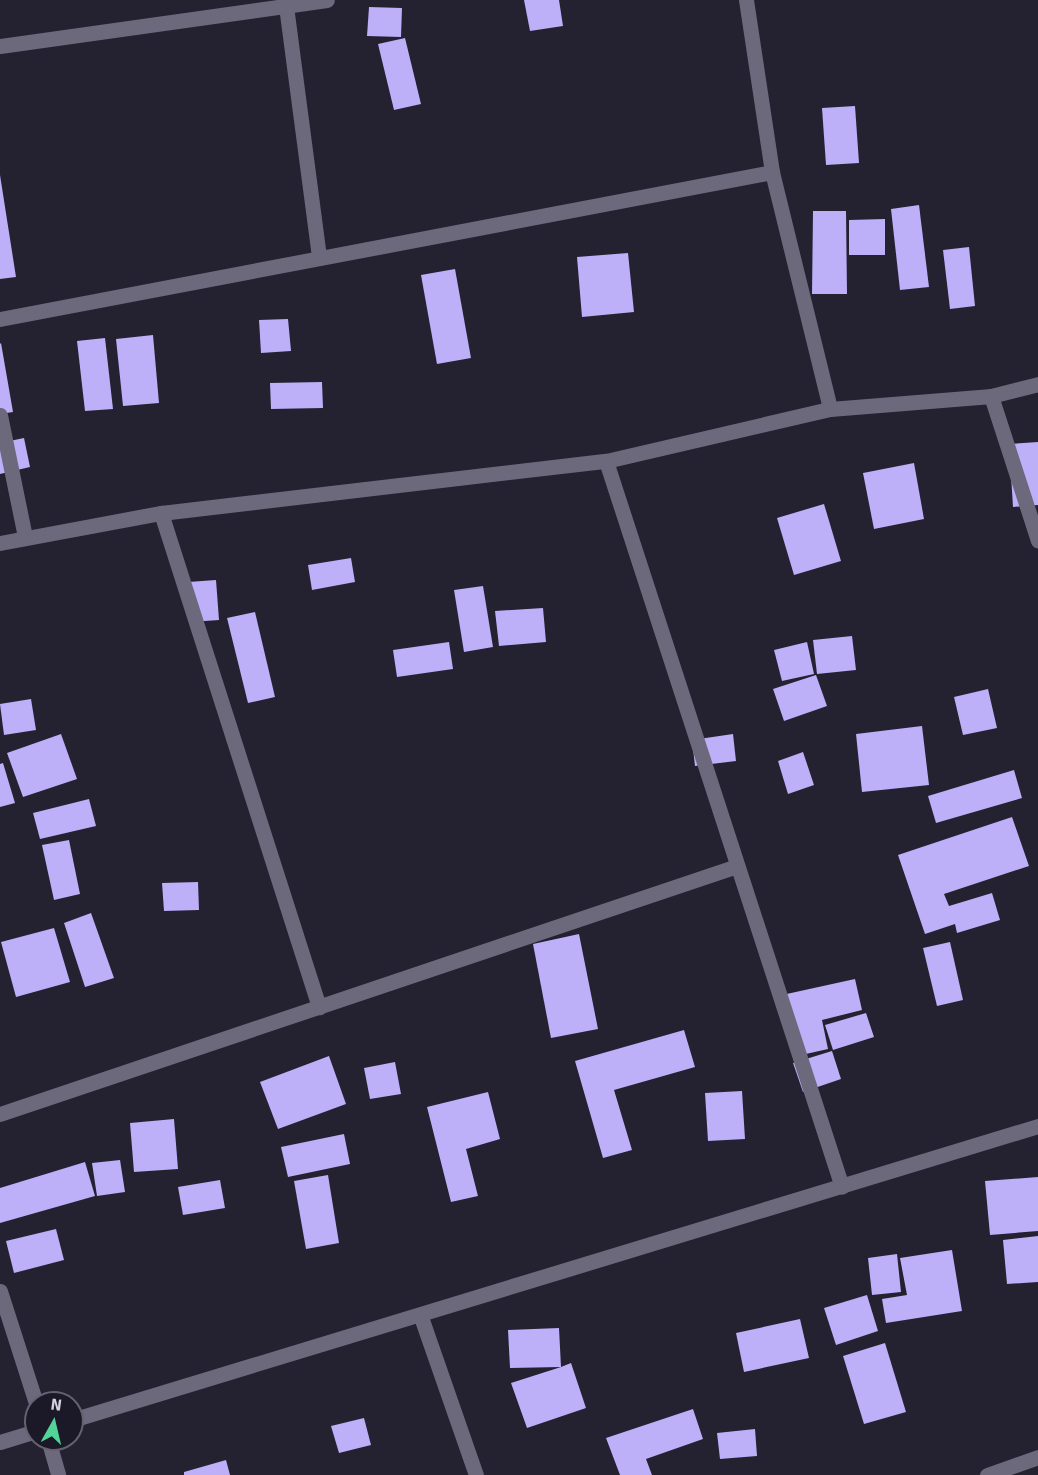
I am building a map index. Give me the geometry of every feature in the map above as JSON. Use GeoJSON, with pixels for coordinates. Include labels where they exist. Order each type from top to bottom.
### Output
{"type":"FeatureCollection","features":[{"type":"Feature","properties":{"kind":"street"},"geometry":{"type":"LineString","coordinates":[[0,46],[327,0]]}},
{"type":"Feature","properties":{"kind":"street"},"geometry":{"type":"LineString","coordinates":[[746,0],[771,172],[831,409]]}},
{"type":"Feature","properties":{"kind":"street"},"geometry":{"type":"LineString","coordinates":[[286,6],[319,258]]}},
{"type":"Feature","properties":{"kind":"street"},"geometry":{"type":"LineString","coordinates":[[0,319],[771,172]]}},
{"type":"Feature","properties":{"kind":"street"},"geometry":{"type":"LineString","coordinates":[[0,543],[161,513],[606,461],[831,409],[991,396],[1038,384]]}},
{"type":"Feature","properties":{"kind":"street"},"geometry":{"type":"LineString","coordinates":[[991,396],[1038,541]]}},
{"type":"Feature","properties":{"kind":"street"},"geometry":{"type":"LineString","coordinates":[[0,415],[26,537]]}},
{"type":"Feature","properties":{"kind":"street"},"geometry":{"type":"LineString","coordinates":[[606,461],[842,1187]]}},
{"type":"Feature","properties":{"kind":"street"},"geometry":{"type":"LineString","coordinates":[[161,513],[319,1007]]}},
{"type":"Feature","properties":{"kind":"street"},"geometry":{"type":"LineString","coordinates":[[0,1114],[737,866]]}},
{"type":"Feature","properties":{"kind":"street"},"geometry":{"type":"LineString","coordinates":[[84,1416],[421,1317],[1038,1126]]}},
{"type":"Feature","properties":{"kind":"street"},"geometry":{"type":"LineString","coordinates":[[0,1291],[32,1391]]}},
{"type":"Feature","properties":{"kind":"street"},"geometry":{"type":"LineString","coordinates":[[421,1317],[476,1475]]}},
{"type":"Feature","properties":{"kind":"street"},"geometry":{"type":"LineString","coordinates":[[0,1443],[24,1435]]}},
{"type":"Feature","properties":{"kind":"street"},"geometry":{"type":"LineString","coordinates":[[51,1451],[58,1475]]}},
{"type":"Feature","properties":{"kind":"street"},"geometry":{"type":"LineString","coordinates":[[987,1475],[1038,1457]]}},
{"type":"Feature","properties":{"kind":"building"},"geometry":{"type":"Polygon","coordinates":[[[524,0],[559,0],[563,26],[530,31],[524,0]]]}},
{"type":"Feature","properties":{"kind":"building"},"geometry":{"type":"Polygon","coordinates":[[[369,7],[402,8],[401,37],[367,36],[369,7]]]}},
{"type":"Feature","properties":{"kind":"building"},"geometry":{"type":"Polygon","coordinates":[[[405,38],[421,104],[394,110],[378,44],[405,38]]]}},
{"type":"Feature","properties":{"kind":"building"},"geometry":{"type":"Polygon","coordinates":[[[855,106],[859,163],[826,165],[822,108],[855,106]]]}},
{"type":"Feature","properties":{"kind":"building"},"geometry":{"type":"Polygon","coordinates":[[[0,175],[16,277],[0,279],[0,175]]]}},
{"type":"Feature","properties":{"kind":"building"},"geometry":{"type":"Polygon","coordinates":[[[919,205],[929,287],[900,290],[891,209],[919,205]]]}},
{"type":"Feature","properties":{"kind":"building"},"geometry":{"type":"Polygon","coordinates":[[[813,211],[846,211],[847,294],[812,294],[813,211]]]}},
{"type":"Feature","properties":{"kind":"building"},"geometry":{"type":"Polygon","coordinates":[[[885,219],[885,255],[849,255],[849,220],[885,219]]]}},
{"type":"Feature","properties":{"kind":"building"},"geometry":{"type":"Polygon","coordinates":[[[969,247],[975,306],[950,309],[943,250],[969,247]]]}},
{"type":"Feature","properties":{"kind":"building"},"geometry":{"type":"Polygon","coordinates":[[[628,253],[634,312],[582,317],[577,257],[628,253]]]}},
{"type":"Feature","properties":{"kind":"building"},"geometry":{"type":"Polygon","coordinates":[[[455,269],[471,358],[437,364],[421,275],[455,269]]]}},
{"type":"Feature","properties":{"kind":"building"},"geometry":{"type":"Polygon","coordinates":[[[288,319],[291,351],[261,353],[259,320],[288,319]]]}},
{"type":"Feature","properties":{"kind":"building"},"geometry":{"type":"Polygon","coordinates":[[[153,335],[159,403],[123,406],[116,339],[153,335]]]}},
{"type":"Feature","properties":{"kind":"building"},"geometry":{"type":"Polygon","coordinates":[[[105,338],[113,409],[85,411],[77,341],[105,338]]]}},
{"type":"Feature","properties":{"kind":"building"},"geometry":{"type":"Polygon","coordinates":[[[0,344],[13,412],[0,414],[0,344]]]}},
{"type":"Feature","properties":{"kind":"building"},"geometry":{"type":"Polygon","coordinates":[[[322,382],[323,408],[271,409],[270,383],[322,382]]]}},
{"type":"Feature","properties":{"kind":"building"},"geometry":{"type":"Polygon","coordinates":[[[24,438],[30,467],[0,474],[0,443],[24,438]]]}},
{"type":"Feature","properties":{"kind":"building"},"geometry":{"type":"Polygon","coordinates":[[[1038,442],[1038,505],[1013,507],[1009,444],[1038,442]]]}},
{"type":"Feature","properties":{"kind":"building"},"geometry":{"type":"Polygon","coordinates":[[[914,463],[924,519],[874,529],[863,473],[914,463]]]}},
{"type":"Feature","properties":{"kind":"building"},"geometry":{"type":"Polygon","coordinates":[[[824,504],[841,561],[794,575],[777,518],[824,504]]]}},
{"type":"Feature","properties":{"kind":"building"},"geometry":{"type":"Polygon","coordinates":[[[351,558],[355,582],[312,590],[308,565],[351,558]]]}},
{"type":"Feature","properties":{"kind":"building"},"geometry":{"type":"Polygon","coordinates":[[[216,580],[219,620],[191,622],[188,582],[216,580]]]}},
{"type":"Feature","properties":{"kind":"building"},"geometry":{"type":"Polygon","coordinates":[[[483,586],[493,647],[464,652],[454,590],[483,586]]]}},
{"type":"Feature","properties":{"kind":"building"},"geometry":{"type":"Polygon","coordinates":[[[543,608],[546,642],[499,646],[495,611],[543,608]]]}},
{"type":"Feature","properties":{"kind":"building"},"geometry":{"type":"Polygon","coordinates":[[[255,612],[275,697],[248,703],[227,618],[255,612]]]}},
{"type":"Feature","properties":{"kind":"building"},"geometry":{"type":"Polygon","coordinates":[[[852,636],[856,670],[817,674],[813,640],[852,636]]]}},
{"type":"Feature","properties":{"kind":"building"},"geometry":{"type":"Polygon","coordinates":[[[449,642],[453,669],[397,677],[393,650],[449,642]]]}},
{"type":"Feature","properties":{"kind":"building"},"geometry":{"type":"Polygon","coordinates":[[[807,642],[814,674],[782,681],[774,650],[807,642]]]}},
{"type":"Feature","properties":{"kind":"building"},"geometry":{"type":"Polygon","coordinates":[[[816,675],[827,706],[784,721],[773,689],[816,675]]]}},
{"type":"Feature","properties":{"kind":"building"},"geometry":{"type":"Polygon","coordinates":[[[988,689],[997,728],[963,735],[954,697],[988,689]]]}},
{"type":"Feature","properties":{"kind":"building"},"geometry":{"type":"Polygon","coordinates":[[[31,699],[36,730],[4,735],[0,704],[31,699]]]}},
{"type":"Feature","properties":{"kind":"building"},"geometry":{"type":"Polygon","coordinates":[[[922,726],[929,785],[862,792],[856,734],[922,726]]]}},
{"type":"Feature","properties":{"kind":"building"},"geometry":{"type":"Polygon","coordinates":[[[61,734],[77,779],[23,797],[7,753],[61,734]]]}},
{"type":"Feature","properties":{"kind":"building"},"geometry":{"type":"Polygon","coordinates":[[[733,734],[736,761],[695,766],[692,740],[733,734]]]}},
{"type":"Feature","properties":{"kind":"building"},"geometry":{"type":"Polygon","coordinates":[[[803,752],[814,785],[788,794],[778,761],[803,752]]]}},
{"type":"Feature","properties":{"kind":"building"},"geometry":{"type":"Polygon","coordinates":[[[3,763],[15,803],[0,807],[0,764],[3,763]]]}},
{"type":"Feature","properties":{"kind":"building"},"geometry":{"type":"Polygon","coordinates":[[[1014,770],[1022,798],[936,823],[928,796],[1014,770]]]}},
{"type":"Feature","properties":{"kind":"building"},"geometry":{"type":"Polygon","coordinates":[[[89,799],[96,826],[40,839],[33,813],[89,799]]]}},
{"type":"Feature","properties":{"kind":"building"},"geometry":{"type":"Polygon","coordinates":[[[1012,817],[1029,866],[944,894],[949,906],[992,893],[1000,920],[957,933],[955,924],[925,934],[898,855],[1012,817]]]}},
{"type":"Feature","properties":{"kind":"building"},"geometry":{"type":"Polygon","coordinates":[[[69,840],[80,894],[54,900],[42,845],[69,840]]]}},
{"type":"Feature","properties":{"kind":"building"},"geometry":{"type":"Polygon","coordinates":[[[198,882],[199,910],[164,911],[162,883],[198,882]]]}},
{"type":"Feature","properties":{"kind":"building"},"geometry":{"type":"Polygon","coordinates":[[[91,913],[114,978],[85,987],[64,923],[91,913]]]}},
{"type":"Feature","properties":{"kind":"building"},"geometry":{"type":"Polygon","coordinates":[[[54,928],[70,982],[16,997],[1,942],[54,928]]]}},
{"type":"Feature","properties":{"kind":"building"},"geometry":{"type":"Polygon","coordinates":[[[579,934],[598,1029],[551,1038],[533,944],[579,934]]]}},
{"type":"Feature","properties":{"kind":"building"},"geometry":{"type":"Polygon","coordinates":[[[950,942],[963,1000],[937,1006],[923,948],[950,942]]]}},
{"type":"Feature","properties":{"kind":"building"},"geometry":{"type":"Polygon","coordinates":[[[855,979],[862,1010],[822,1020],[828,1049],[797,1056],[782,995],[855,979]]]}},
{"type":"Feature","properties":{"kind":"building"},"geometry":{"type":"Polygon","coordinates":[[[866,1013],[874,1037],[833,1050],[825,1025],[866,1013]]]}},
{"type":"Feature","properties":{"kind":"building"},"geometry":{"type":"Polygon","coordinates":[[[684,1030],[695,1067],[614,1090],[632,1150],[603,1158],[575,1061],[684,1030]]]}},
{"type":"Feature","properties":{"kind":"building"},"geometry":{"type":"Polygon","coordinates":[[[832,1051],[841,1079],[803,1092],[793,1063],[832,1051]]]}},
{"type":"Feature","properties":{"kind":"building"},"geometry":{"type":"Polygon","coordinates":[[[329,1056],[346,1104],[278,1129],[260,1082],[329,1056]]]}},
{"type":"Feature","properties":{"kind":"building"},"geometry":{"type":"Polygon","coordinates":[[[395,1062],[401,1094],[370,1099],[364,1068],[395,1062]]]}},
{"type":"Feature","properties":{"kind":"building"},"geometry":{"type":"Polygon","coordinates":[[[742,1091],[745,1139],[708,1141],[705,1093],[742,1091]]]}},
{"type":"Feature","properties":{"kind":"building"},"geometry":{"type":"Polygon","coordinates":[[[488,1092],[500,1139],[466,1149],[478,1196],[451,1202],[427,1107],[488,1092]]]}},
{"type":"Feature","properties":{"kind":"building"},"geometry":{"type":"Polygon","coordinates":[[[174,1119],[178,1169],[134,1172],[130,1123],[174,1119]]]}},
{"type":"Feature","properties":{"kind":"building"},"geometry":{"type":"Polygon","coordinates":[[[344,1134],[350,1164],[288,1177],[281,1147],[344,1134]]]}},
{"type":"Feature","properties":{"kind":"building"},"geometry":{"type":"Polygon","coordinates":[[[120,1160],[125,1192],[97,1196],[92,1163],[120,1160]]]}},
{"type":"Feature","properties":{"kind":"building"},"geometry":{"type":"Polygon","coordinates":[[[85,1162],[95,1196],[0,1223],[0,1188],[85,1162]]]}},
{"type":"Feature","properties":{"kind":"building"},"geometry":{"type":"Polygon","coordinates":[[[328,1175],[339,1243],[306,1249],[294,1181],[328,1175]]]}},
{"type":"Feature","properties":{"kind":"building"},"geometry":{"type":"Polygon","coordinates":[[[1038,1177],[1038,1231],[990,1235],[985,1181],[1038,1177]]]}},
{"type":"Feature","properties":{"kind":"building"},"geometry":{"type":"Polygon","coordinates":[[[220,1180],[225,1208],[183,1215],[178,1187],[220,1180]]]}},
{"type":"Feature","properties":{"kind":"building"},"geometry":{"type":"Polygon","coordinates":[[[56,1229],[64,1260],[14,1273],[6,1241],[56,1229]]]}},
{"type":"Feature","properties":{"kind":"building"},"geometry":{"type":"Polygon","coordinates":[[[1038,1236],[1038,1282],[1007,1284],[1003,1240],[1038,1236]]]}},
{"type":"Feature","properties":{"kind":"building"},"geometry":{"type":"Polygon","coordinates":[[[952,1250],[962,1311],[886,1323],[882,1299],[907,1295],[900,1258],[952,1250]]]}},
{"type":"Feature","properties":{"kind":"building"},"geometry":{"type":"Polygon","coordinates":[[[897,1254],[901,1292],[872,1295],[868,1258],[897,1254]]]}},
{"type":"Feature","properties":{"kind":"building"},"geometry":{"type":"Polygon","coordinates":[[[867,1295],[878,1331],[836,1345],[824,1308],[867,1295]]]}},
{"type":"Feature","properties":{"kind":"building"},"geometry":{"type":"Polygon","coordinates":[[[800,1319],[809,1358],[744,1372],[736,1333],[800,1319]]]}},
{"type":"Feature","properties":{"kind":"building"},"geometry":{"type":"Polygon","coordinates":[[[559,1328],[561,1367],[510,1368],[508,1330],[559,1328]]]}},
{"type":"Feature","properties":{"kind":"building"},"geometry":{"type":"Polygon","coordinates":[[[885,1343],[906,1412],[864,1424],[843,1356],[885,1343]]]}},
{"type":"Feature","properties":{"kind":"building"},"geometry":{"type":"Polygon","coordinates":[[[571,1363],[586,1408],[527,1428],[511,1383],[571,1363]]]}},
{"type":"Feature","properties":{"kind":"building"},"geometry":{"type":"Polygon","coordinates":[[[693,1409],[703,1439],[646,1459],[652,1475],[620,1475],[606,1438],[693,1409]]]}},
{"type":"Feature","properties":{"kind":"building"},"geometry":{"type":"Polygon","coordinates":[[[364,1418],[371,1445],[339,1453],[331,1426],[364,1418]]]}},
{"type":"Feature","properties":{"kind":"building"},"geometry":{"type":"Polygon","coordinates":[[[755,1429],[757,1456],[720,1459],[717,1433],[755,1429]]]}},
{"type":"Feature","properties":{"kind":"building"},"geometry":{"type":"Polygon","coordinates":[[[226,1460],[230,1475],[184,1475],[184,1472],[226,1460]]]}}]}
